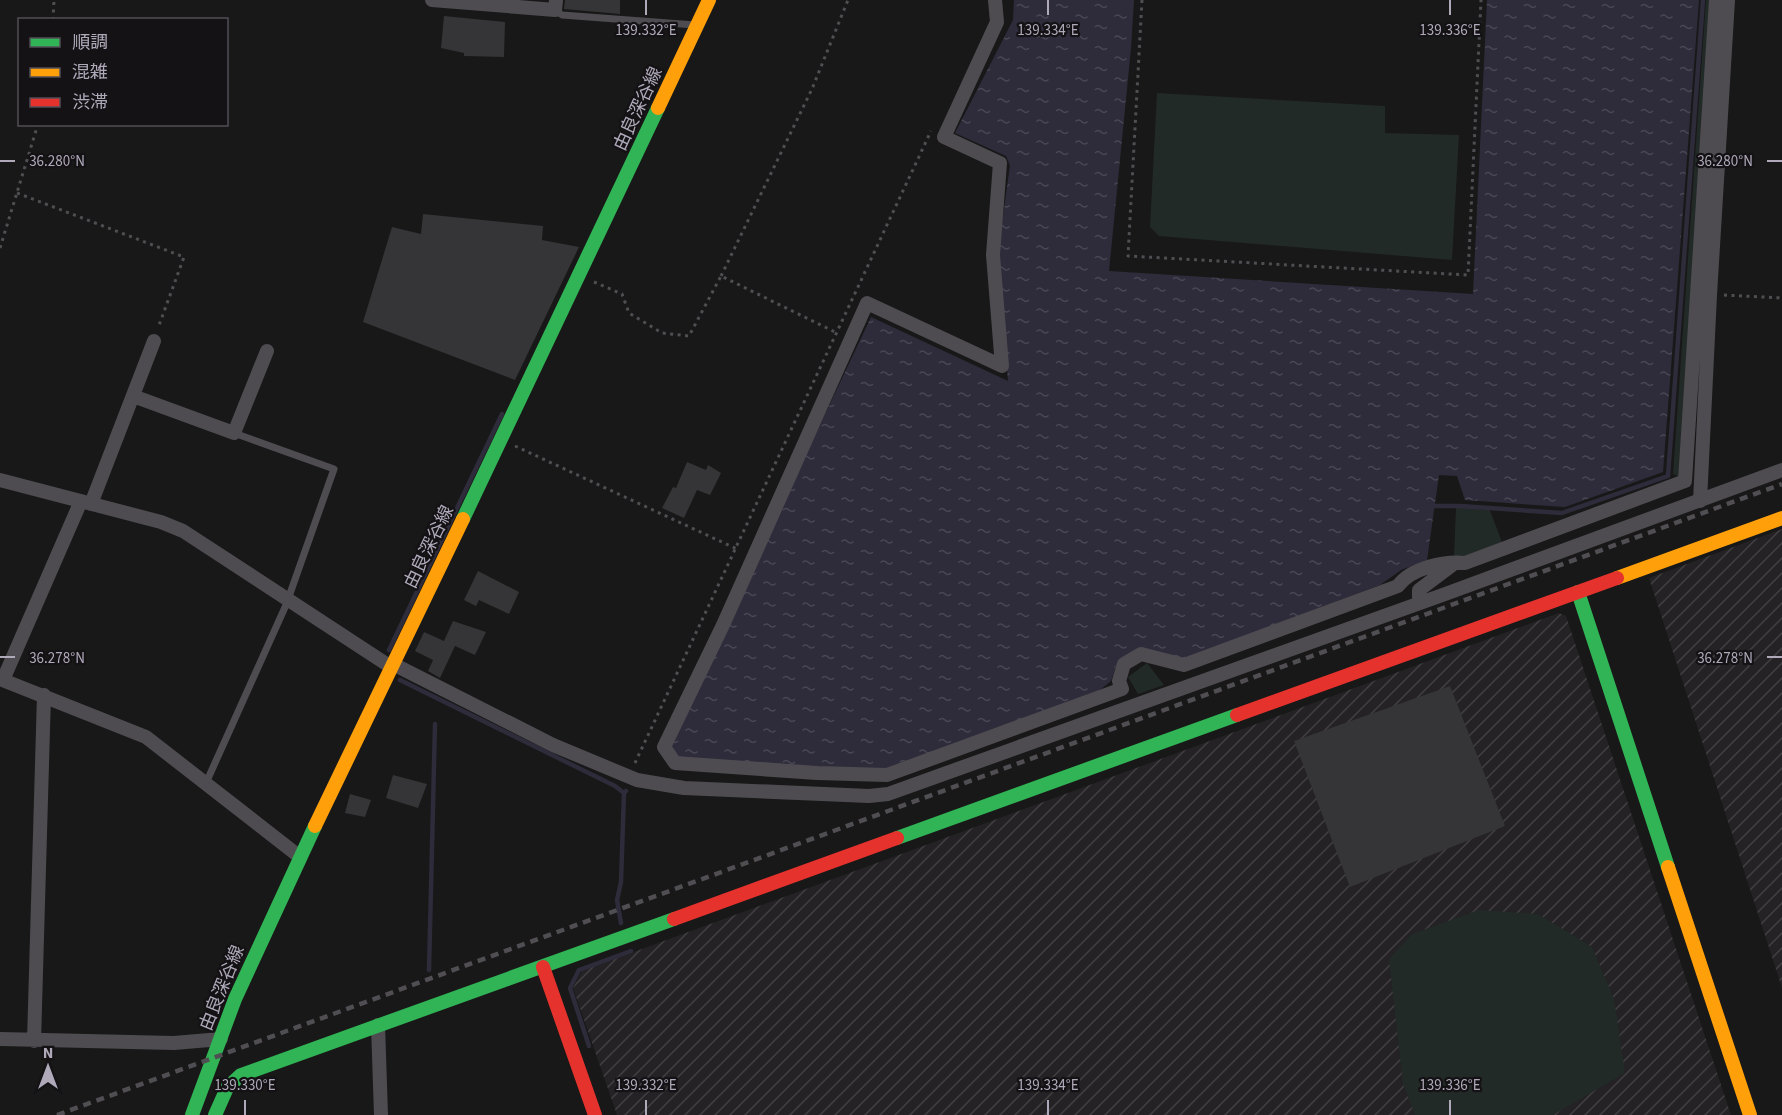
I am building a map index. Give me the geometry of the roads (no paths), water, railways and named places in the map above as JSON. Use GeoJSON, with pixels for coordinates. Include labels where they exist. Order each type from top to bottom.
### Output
{"type":"FeatureCollection","features":[{"type":"Feature","properties":{"kind":"street"},"geometry":{"type":"LineString","coordinates":[[432,0],[556,5]]}},
{"type":"Feature","properties":{"kind":"street","name":"由良深谷線"},"geometry":{"type":"LineString","coordinates":[[192,1115],[235,999],[300,857],[709,0]]}},
{"type":"Feature","properties":{"kind":"street"},"geometry":{"type":"LineString","coordinates":[[995,0],[997,22],[944,137],[1000,163],[993,255],[1002,366],[867,303],[728,614],[664,747],[675,764],[887,775],[1122,688],[1119,681],[1124,664],[1142,654],[1184,665],[1398,586],[1405,576],[1449,562],[1464,563],[1685,481],[1716,0]]}},
{"type":"Feature","properties":{"kind":"street"},"geometry":{"type":"LineString","coordinates":[[1700,501],[1728,0]]}},
{"type":"Feature","properties":{"kind":"street"},"geometry":{"type":"LineString","coordinates":[[154,341],[133,396],[86,503],[1,679],[146,737],[300,857]]}},
{"type":"Feature","properties":{"kind":"street"},"geometry":{"type":"LineString","coordinates":[[133,396],[234,433],[267,351]]}},
{"type":"Feature","properties":{"kind":"street"},"geometry":{"type":"LineString","coordinates":[[0,480],[161,522],[183,531],[392,666],[553,745],[636,780],[684,788],[869,796],[888,794],[1782,470]]}},
{"type":"Feature","properties":{"kind":"street"},"geometry":{"type":"LineString","coordinates":[[215,1115],[224,1091],[240,1075],[1782,518]]}},
{"type":"Feature","properties":{"kind":"street"},"geometry":{"type":"LineString","coordinates":[[1419,603],[1419,590],[1455,562]]}},
{"type":"Feature","properties":{"kind":"street"},"geometry":{"type":"LineString","coordinates":[[1578,592],[1750,1115]]}},
{"type":"Feature","properties":{"kind":"street"},"geometry":{"type":"LineString","coordinates":[[34,1041],[44,695]]}},
{"type":"Feature","properties":{"kind":"street"},"geometry":{"type":"LineString","coordinates":[[543,967],[596,1115]]}},
{"type":"Feature","properties":{"kind":"street"},"geometry":{"type":"LineString","coordinates":[[378,1025],[381,1115]]}},
{"type":"Feature","properties":{"kind":"street"},"geometry":{"type":"LineString","coordinates":[[0,1040],[174,1043],[221,1039]]}},
{"type":"Feature","properties":{"kind":"lane"},"geometry":{"type":"LineString","coordinates":[[556,5],[562,15],[697,26]]}},
{"type":"Feature","properties":{"kind":"lane"},"geometry":{"type":"LineString","coordinates":[[206,783],[288,600],[334,470],[234,433]]}},
{"type":"Feature","properties":{"kind":"water"},"geometry":{"type":"Polygon","coordinates":[[[1014,0],[1134,0],[1109,271],[1473,294],[1487,0],[1699,0],[1663,472],[1565,507],[1465,500],[1457,476],[1439,475],[1427,560],[1401,570],[1380,585],[1182,660],[1143,651],[1116,666],[1111,681],[1096,693],[884,770],[678,761],[668,747],[871,317],[1008,381],[997,261],[1010,165],[1006,156],[955,133],[1013,20],[1014,0]]]}},
{"type":"Feature","properties":{"kind":"waterway"},"geometry":{"type":"LineString","coordinates":[[1431,506],[1562,513],[1668,476],[1703,0]]}},
{"type":"Feature","properties":{"kind":"waterway"},"geometry":{"type":"LineString","coordinates":[[389,650],[502,414]]}},
{"type":"Feature","properties":{"kind":"waterway"},"geometry":{"type":"LineString","coordinates":[[400,680],[615,786],[624,793]]}},
{"type":"Feature","properties":{"kind":"waterway"},"geometry":{"type":"LineString","coordinates":[[429,970],[435,724]]}},
{"type":"Feature","properties":{"kind":"waterway"},"geometry":{"type":"LineString","coordinates":[[621,923],[617,900],[621,882],[624,793],[626,791]]}},
{"type":"Feature","properties":{"kind":"waterway"},"geometry":{"type":"LineString","coordinates":[[589,1046],[570,988],[579,970],[631,951]]}},
{"type":"Feature","properties":{"kind":"railway"},"geometry":{"type":"LineString","coordinates":[[57,1115],[1782,484]]}}]}
